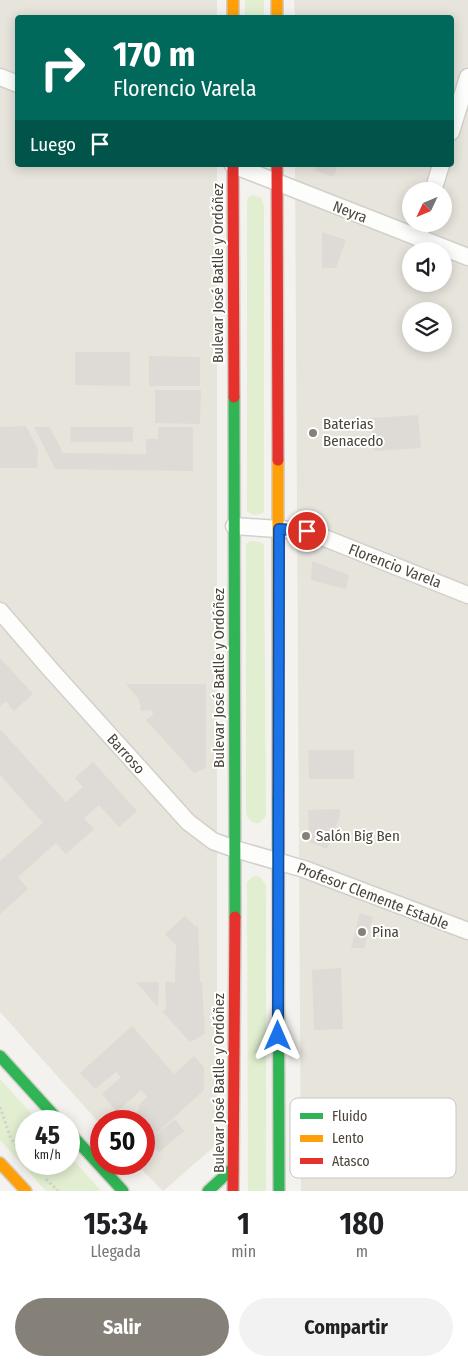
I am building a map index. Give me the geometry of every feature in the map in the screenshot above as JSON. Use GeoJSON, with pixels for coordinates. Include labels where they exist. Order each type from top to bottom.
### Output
{"type":"FeatureCollection","features":[{"type":"Feature","properties":{"kind":"main road"},"geometry":{"type":"LineString","coordinates":[[233,0],[233,15]]}},
{"type":"Feature","properties":{"kind":"main road"},"geometry":{"type":"LineString","coordinates":[[277,0],[277,15]]}},
{"type":"Feature","properties":{"kind":"main road","name":"Bulevar José Batlle y Ordóñez"},"geometry":{"type":"LineString","coordinates":[[233,167],[235,849],[233,1191]]}},
{"type":"Feature","properties":{"kind":"main road"},"geometry":{"type":"LineString","coordinates":[[277,167],[279,1191]]}},
{"type":"Feature","properties":{"kind":"main road"},"geometry":{"type":"LineString","coordinates":[[0,1056],[49,1110]]}},
{"type":"Feature","properties":{"kind":"main road"},"geometry":{"type":"LineString","coordinates":[[80,1144],[123,1191]]}},
{"type":"Feature","properties":{"kind":"main road"},"geometry":{"type":"LineString","coordinates":[[0,1163],[26,1191]]}},
{"type":"Feature","properties":{"kind":"main road"},"geometry":{"type":"LineString","coordinates":[[208,1191],[233,1168]]}},
{"type":"Feature","properties":{"kind":"street"},"geometry":{"type":"LineString","coordinates":[[0,77],[15,83]]}},
{"type":"Feature","properties":{"kind":"street"},"geometry":{"type":"LineString","coordinates":[[454,122],[468,78]]}},
{"type":"Feature","properties":{"kind":"street","name":"Neyra"},"geometry":{"type":"LineString","coordinates":[[238,167],[278,183],[402,225]]}},
{"type":"Feature","properties":{"kind":"street"},"geometry":{"type":"LineString","coordinates":[[436,182],[440,167]]}},
{"type":"Feature","properties":{"kind":"street","name":"Neyra"},"geometry":{"type":"LineString","coordinates":[[423,232],[468,257]]}},
{"type":"Feature","properties":{"kind":"street","name":"Florencio Varela"},"geometry":{"type":"LineString","coordinates":[[234,526],[307,531],[468,594]]}},
{"type":"Feature","properties":{"kind":"street","name":"Barroso"},"geometry":{"type":"LineString","coordinates":[[0,611],[188,822],[213,841],[277,860]]}},
{"type":"Feature","properties":{"kind":"street","name":"Profesor Clemente Estable"},"geometry":{"type":"LineString","coordinates":[[277,860],[468,931]]}},
{"type":"Feature","properties":{"kind":"path"},"geometry":{"type":"LineString","coordinates":[[0,1107],[11,1139],[15,1144]]}},
{"type":"Feature","properties":{"kind":"shaded area"},"geometry":{"type":"Polygon","coordinates":[[[0,0],[217,0],[217,15],[15,15],[15,167],[217,167],[217,1144],[163,1191],[147,1175],[155,1175],[155,1110],[90,1110],[90,1113],[0,1012],[0,0]]]}},
{"type":"Feature","properties":{"kind":"shaded area"},"geometry":{"type":"Polygon","coordinates":[[[294,0],[468,0],[468,1191],[301,1191],[301,1178],[456,1178],[456,1098],[300,1098],[295,167],[454,167],[454,15],[295,15],[294,0]]]}},
{"type":"Feature","properties":{"kind":"green space"},"geometry":{"type":"Polygon","coordinates":[[[245,0],[264,0],[264,15],[245,15],[245,0]]]}},
{"type":"Feature","properties":{"kind":"green space"},"geometry":{"type":"Polygon","coordinates":[[[253,195],[261,198],[264,205],[264,512],[256,515],[247,511],[247,201],[248,197],[253,195]]]}},
{"type":"Feature","properties":{"kind":"green space"},"geometry":{"type":"Polygon","coordinates":[[[250,541],[264,544],[266,816],[260,823],[251,821],[246,813],[246,544],[250,541]]]}},
{"type":"Feature","properties":{"kind":"green space"},"geometry":{"type":"Polygon","coordinates":[[[255,876],[260,877],[266,885],[266,1191],[248,1191],[247,882],[255,876]]]}},
{"type":"Feature","properties":{"kind":"green space"},"geometry":{"type":"Polygon","coordinates":[[[0,1079],[28,1110],[15,1110],[15,1157],[0,1140],[0,1079]]]}},
{"type":"Feature","properties":{"kind":"green space"},"geometry":{"type":"Polygon","coordinates":[[[80,1167],[101,1191],[46,1191],[32,1175],[80,1175],[80,1167]]]}},
{"type":"Feature","properties":{"kind":"building"},"geometry":{"type":"Polygon","coordinates":[[[316,167],[337,167],[334,177],[315,171],[316,167]]]}},
{"type":"Feature","properties":{"kind":"building"},"geometry":{"type":"Polygon","coordinates":[[[322,232],[346,240],[336,268],[322,268],[322,232]]]}},
{"type":"Feature","properties":{"kind":"building"},"geometry":{"type":"Polygon","coordinates":[[[75,352],[130,352],[130,386],[75,385],[75,352]]]}},
{"type":"Feature","properties":{"kind":"building"},"geometry":{"type":"Polygon","coordinates":[[[149,356],[200,357],[200,386],[149,386],[149,356]]]}},
{"type":"Feature","properties":{"kind":"building"},"geometry":{"type":"Polygon","coordinates":[[[155,390],[201,390],[200,424],[155,423],[155,390]]]}},
{"type":"Feature","properties":{"kind":"building"},"geometry":{"type":"Polygon","coordinates":[[[418,415],[421,448],[374,451],[371,418],[418,415]]]}},
{"type":"Feature","properties":{"kind":"building"},"geometry":{"type":"Polygon","coordinates":[[[26,426],[38,449],[37,468],[0,468],[0,427],[26,426]]]}},
{"type":"Feature","properties":{"kind":"building"},"geometry":{"type":"Polygon","coordinates":[[[34,427],[50,427],[63,453],[146,454],[146,439],[158,439],[158,427],[193,427],[193,471],[55,469],[34,427]]]}},
{"type":"Feature","properties":{"kind":"building"},"geometry":{"type":"Polygon","coordinates":[[[70,427],[133,427],[133,442],[71,442],[70,427]]]}},
{"type":"Feature","properties":{"kind":"building"},"geometry":{"type":"Polygon","coordinates":[[[312,561],[349,575],[346,589],[311,580],[312,561]]]}},
{"type":"Feature","properties":{"kind":"building"},"geometry":{"type":"Polygon","coordinates":[[[0,658],[33,694],[14,711],[6,701],[0,706],[0,658]]]}},
{"type":"Feature","properties":{"kind":"building"},"geometry":{"type":"Polygon","coordinates":[[[126,684],[206,684],[206,768],[194,773],[146,720],[153,715],[152,710],[141,711],[139,699],[126,684]]]}},
{"type":"Feature","properties":{"kind":"building"},"geometry":{"type":"Polygon","coordinates":[[[0,729],[66,802],[83,787],[75,778],[93,762],[137,811],[119,827],[99,805],[84,818],[94,829],[66,854],[56,843],[18,877],[28,889],[0,914],[0,861],[43,823],[0,775],[0,729]]]}},
{"type":"Feature","properties":{"kind":"building"},"geometry":{"type":"Polygon","coordinates":[[[308,750],[354,750],[354,779],[309,779],[308,750]]]}},
{"type":"Feature","properties":{"kind":"building"},"geometry":{"type":"Polygon","coordinates":[[[340,809],[340,816],[327,849],[309,842],[308,810],[340,809]]]}},
{"type":"Feature","properties":{"kind":"building","name":"Pina"},"geometry":{"type":"Polygon","coordinates":[[[360,913],[373,917],[364,948],[351,948],[360,913]]]}},
{"type":"Feature","properties":{"kind":"building"},"geometry":{"type":"Polygon","coordinates":[[[185,916],[196,927],[198,924],[200,982],[202,982],[205,1034],[190,1042],[162,1011],[166,1010],[165,982],[175,982],[176,945],[165,934],[185,916]]]}},
{"type":"Feature","properties":{"kind":"building"},"geometry":{"type":"Polygon","coordinates":[[[341,968],[343,1029],[314,1030],[312,970],[341,968]]]}},
{"type":"Feature","properties":{"kind":"building"},"geometry":{"type":"Polygon","coordinates":[[[136,982],[159,982],[158,1007],[136,982]]]}},
{"type":"Feature","properties":{"kind":"building"},"geometry":{"type":"Polygon","coordinates":[[[132,1026],[174,1074],[194,1056],[204,1067],[204,1090],[155,1135],[155,1110],[139,1110],[141,1108],[138,1106],[147,1097],[141,1090],[119,1110],[115,1110],[102,1094],[121,1077],[116,1072],[95,1089],[80,1073],[132,1026]]]}},
{"type":"Feature","properties":{"kind":"building"},"geometry":{"type":"Polygon","coordinates":[[[175,1119],[184,1131],[159,1152],[155,1148],[155,1136],[175,1119]]]}},
{"type":"Feature","properties":{"kind":"traffic: fast"},"geometry":{"type":"LineString","coordinates":[[234,397],[235,917]]}},
{"type":"Feature","properties":{"kind":"traffic: fast"},"geometry":{"type":"LineString","coordinates":[[278,796],[279,1191]]}},
{"type":"Feature","properties":{"kind":"traffic: fast"},"geometry":{"type":"LineString","coordinates":[[0,1056],[49,1110]]}},
{"type":"Feature","properties":{"kind":"traffic: fast"},"geometry":{"type":"LineString","coordinates":[[80,1144],[123,1191]]}},
{"type":"Feature","properties":{"kind":"traffic: fast"},"geometry":{"type":"LineString","coordinates":[[208,1191],[233,1168]]}},
{"type":"Feature","properties":{"kind":"traffic: slow"},"geometry":{"type":"LineString","coordinates":[[233,0],[233,15]]}},
{"type":"Feature","properties":{"kind":"traffic: slow"},"geometry":{"type":"LineString","coordinates":[[277,0],[277,15]]}},
{"type":"Feature","properties":{"kind":"traffic: slow"},"geometry":{"type":"LineString","coordinates":[[278,460],[278,796]]}},
{"type":"Feature","properties":{"kind":"traffic: slow"},"geometry":{"type":"LineString","coordinates":[[0,1163],[26,1191]]}},
{"type":"Feature","properties":{"kind":"traffic: jam"},"geometry":{"type":"LineString","coordinates":[[233,167],[234,397]]}},
{"type":"Feature","properties":{"kind":"traffic: jam"},"geometry":{"type":"LineString","coordinates":[[277,167],[278,460]]}},
{"type":"Feature","properties":{"kind":"traffic: jam"},"geometry":{"type":"LineString","coordinates":[[233,1191],[235,917]]}},
{"type":"Feature","properties":{"kind":"place","name":"Baterias Benacedo"},"geometry":{"type":"Point","coordinates":[313,433]}},
{"type":"Feature","properties":{"kind":"place","name":"Salón Big Ben"},"geometry":{"type":"Point","coordinates":[306,836]}},
{"type":"Feature","properties":{"kind":"place","name":"Pina"},"geometry":{"type":"Point","coordinates":[362,932]}},
{"type":"Feature","properties":{"kind":"route"},"geometry":{"type":"LineString","coordinates":[[278,1036],[279,529],[307,531]]}}]}
